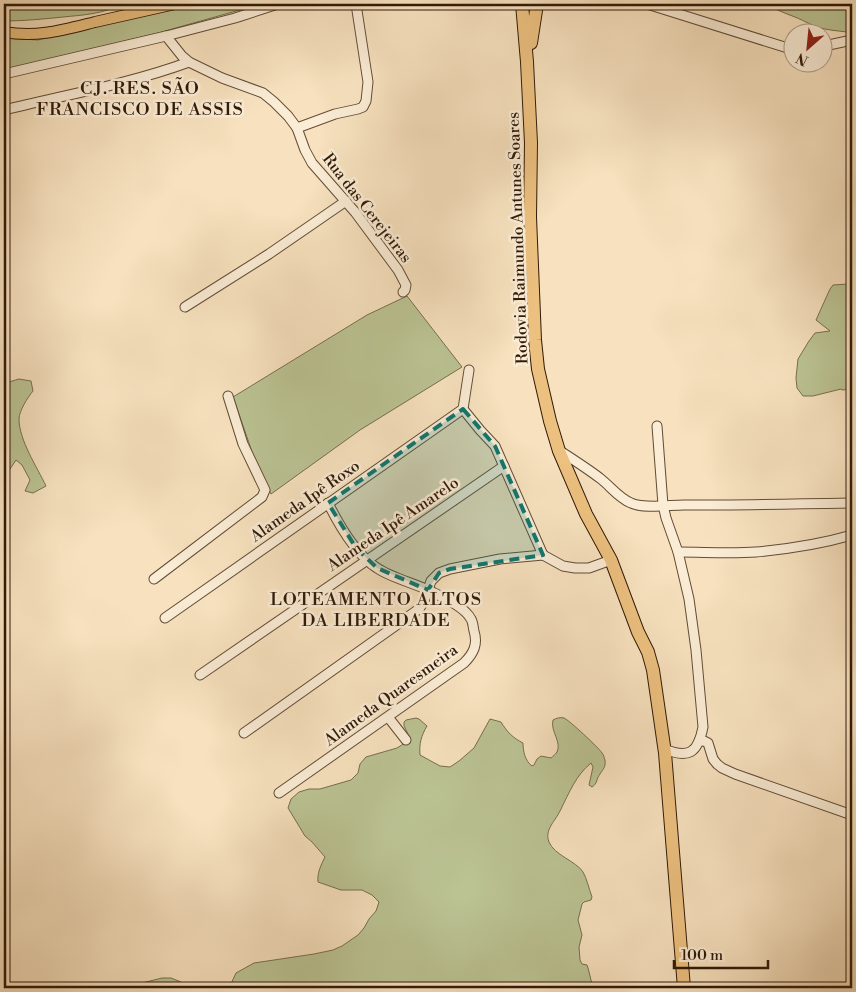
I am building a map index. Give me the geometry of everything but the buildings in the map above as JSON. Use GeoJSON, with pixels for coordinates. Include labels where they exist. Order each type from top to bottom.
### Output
{"type":"FeatureCollection","features":[{"type":"Feature","properties":{"kind":"highway"},"geometry":{"type":"LineString","coordinates":[[522,4],[528,62]]}},
{"type":"Feature","properties":{"kind":"highway"},"geometry":{"type":"LineString","coordinates":[[528,62],[537,4]]}},
{"type":"Feature","properties":{"kind":"highway","name":"Rodovia Raimundo Antunes Soares"},"geometry":{"type":"LineString","coordinates":[[528,62],[531,143],[530,217],[538,369],[559,451],[586,514],[611,560],[638,632],[648,652],[653,670],[664,749],[684,988]]}},
{"type":"Feature","properties":{"kind":"main road"},"geometry":{"type":"LineString","coordinates":[[4,32],[19,35],[37,34],[175,4]]}},
{"type":"Feature","properties":{"kind":"street"},"geometry":{"type":"LineString","coordinates":[[4,74],[166,36],[235,18],[278,4]]}},
{"type":"Feature","properties":{"kind":"street"},"geometry":{"type":"LineString","coordinates":[[297,128],[335,114],[358,110],[363,107],[366,101],[368,82],[356,4]]}},
{"type":"Feature","properties":{"kind":"street"},"geometry":{"type":"LineString","coordinates":[[647,4],[784,47]]}},
{"type":"Feature","properties":{"kind":"street","name":"Rua das Cerejeiras"},"geometry":{"type":"LineString","coordinates":[[166,36],[189,62],[222,78],[263,92],[288,116],[297,128],[312,163],[346,201],[398,270],[406,285],[403,292]]}},
{"type":"Feature","properties":{"kind":"street"},"geometry":{"type":"LineString","coordinates":[[834,44],[852,40]]}},
{"type":"Feature","properties":{"kind":"street"},"geometry":{"type":"LineString","coordinates":[[4,110],[168,70],[189,62]]}},
{"type":"Feature","properties":{"kind":"street"},"geometry":{"type":"LineString","coordinates":[[185,307],[269,254],[346,201]]}},
{"type":"Feature","properties":{"kind":"street"},"geometry":{"type":"LineString","coordinates":[[470,370],[464,409],[495,446],[543,555]]}},
{"type":"Feature","properties":{"kind":"street"},"geometry":{"type":"LineString","coordinates":[[154,579],[264,494],[265,490],[244,444],[228,396]]}},
{"type":"Feature","properties":{"kind":"street","name":"Alameda Ipê Roxo"},"geometry":{"type":"LineString","coordinates":[[165,618],[464,409]]}},
{"type":"Feature","properties":{"kind":"street"},"geometry":{"type":"LineString","coordinates":[[657,426],[663,505],[678,552],[689,599],[703,727],[697,748],[690,752],[680,754],[664,749]]}},
{"type":"Feature","properties":{"kind":"street"},"geometry":{"type":"LineString","coordinates":[[559,451],[601,479],[622,497],[636,504],[748,505],[852,503]]}},
{"type":"Feature","properties":{"kind":"street","name":"Alameda Ipê Amarelo"},"geometry":{"type":"LineString","coordinates":[[200,675],[504,466]]}},
{"type":"Feature","properties":{"kind":"street","name":"Alameda Quaresmeira"},"geometry":{"type":"LineString","coordinates":[[279,793],[464,663],[475,649],[476,639],[471,618],[463,610],[428,590],[377,568],[356,548],[338,524],[328,503]]}},
{"type":"Feature","properties":{"kind":"street"},"geometry":{"type":"LineString","coordinates":[[678,552],[756,552],[814,544],[852,536]]}},
{"type":"Feature","properties":{"kind":"street"},"geometry":{"type":"LineString","coordinates":[[244,732],[419,609],[431,582],[439,573],[500,559],[543,555],[563,566],[575,568],[589,568],[611,560]]}},
{"type":"Feature","properties":{"kind":"street"},"geometry":{"type":"LineString","coordinates":[[388,717],[406,740]]}},
{"type":"Feature","properties":{"kind":"street"},"geometry":{"type":"LineString","coordinates":[[700,742],[708,743],[716,764],[735,774],[852,815]]}},
{"type":"Feature","properties":{"kind":"highlighted area"},"geometry":{"type":"Polygon","coordinates":[[[463,409],[495,446],[543,555],[450,569],[439,573],[428,590],[377,568],[356,548],[328,503],[463,409]]]}},
{"type":"Feature","properties":{"kind":"green space"},"geometry":{"type":"Polygon","coordinates":[[[4,4],[121,4],[108,10],[86,15],[4,21],[4,4]]]}},
{"type":"Feature","properties":{"kind":"green space"},"geometry":{"type":"Polygon","coordinates":[[[180,4],[261,4],[158,33],[33,63],[4,72],[4,38],[38,40],[180,4]]]}},
{"type":"Feature","properties":{"kind":"green space"},"geometry":{"type":"Polygon","coordinates":[[[765,4],[852,4],[852,33],[834,31],[834,22],[806,22],[765,4]]]}},
{"type":"Feature","properties":{"kind":"green space"},"geometry":{"type":"Polygon","coordinates":[[[848,284],[852,286],[852,389],[841,389],[813,396],[803,396],[797,388],[798,359],[815,333],[830,331],[816,320],[830,289],[833,285],[848,284]]]}},
{"type":"Feature","properties":{"kind":"green space"},"geometry":{"type":"Polygon","coordinates":[[[407,296],[462,367],[360,430],[271,494],[257,466],[233,397],[367,315],[407,296]]]}},
{"type":"Feature","properties":{"kind":"green space"},"geometry":{"type":"Polygon","coordinates":[[[19,379],[31,381],[33,391],[20,412],[20,427],[25,444],[46,486],[33,493],[25,491],[30,480],[22,465],[16,460],[4,478],[4,388],[9,382],[19,379]]]}},
{"type":"Feature","properties":{"kind":"green space"},"geometry":{"type":"Polygon","coordinates":[[[416,718],[427,726],[421,740],[420,755],[440,766],[450,767],[474,748],[490,719],[501,722],[516,739],[523,743],[525,756],[532,766],[541,756],[551,758],[557,752],[558,744],[553,728],[553,720],[558,718],[564,718],[572,724],[603,754],[605,766],[595,784],[592,787],[589,785],[593,767],[591,763],[573,785],[548,833],[549,842],[555,851],[575,864],[583,872],[592,897],[591,900],[582,904],[578,920],[582,935],[579,947],[580,960],[582,964],[587,965],[593,988],[229,988],[236,973],[254,963],[314,954],[342,946],[358,935],[376,911],[379,902],[372,895],[362,890],[341,890],[318,882],[319,872],[325,857],[305,836],[288,808],[291,799],[299,792],[309,789],[320,789],[351,780],[358,773],[360,764],[366,757],[397,748],[405,743],[409,736],[404,722],[416,718]]]}},
{"type":"Feature","properties":{"kind":"green space"},"geometry":{"type":"Polygon","coordinates":[[[162,978],[171,978],[181,982],[182,988],[133,988],[142,983],[162,978]]]}},
{"type":"Feature","properties":{"kind":"district","name":"CJ. RES. SÃO FRANCISCO DE ASSIS"},"geometry":{"type":"Point","coordinates":[140,98]}},
{"type":"Feature","properties":{"kind":"district","name":"LOTEAMENTO ALTOS DA LIBERDADE"},"geometry":{"type":"Point","coordinates":[376,609]}}]}
